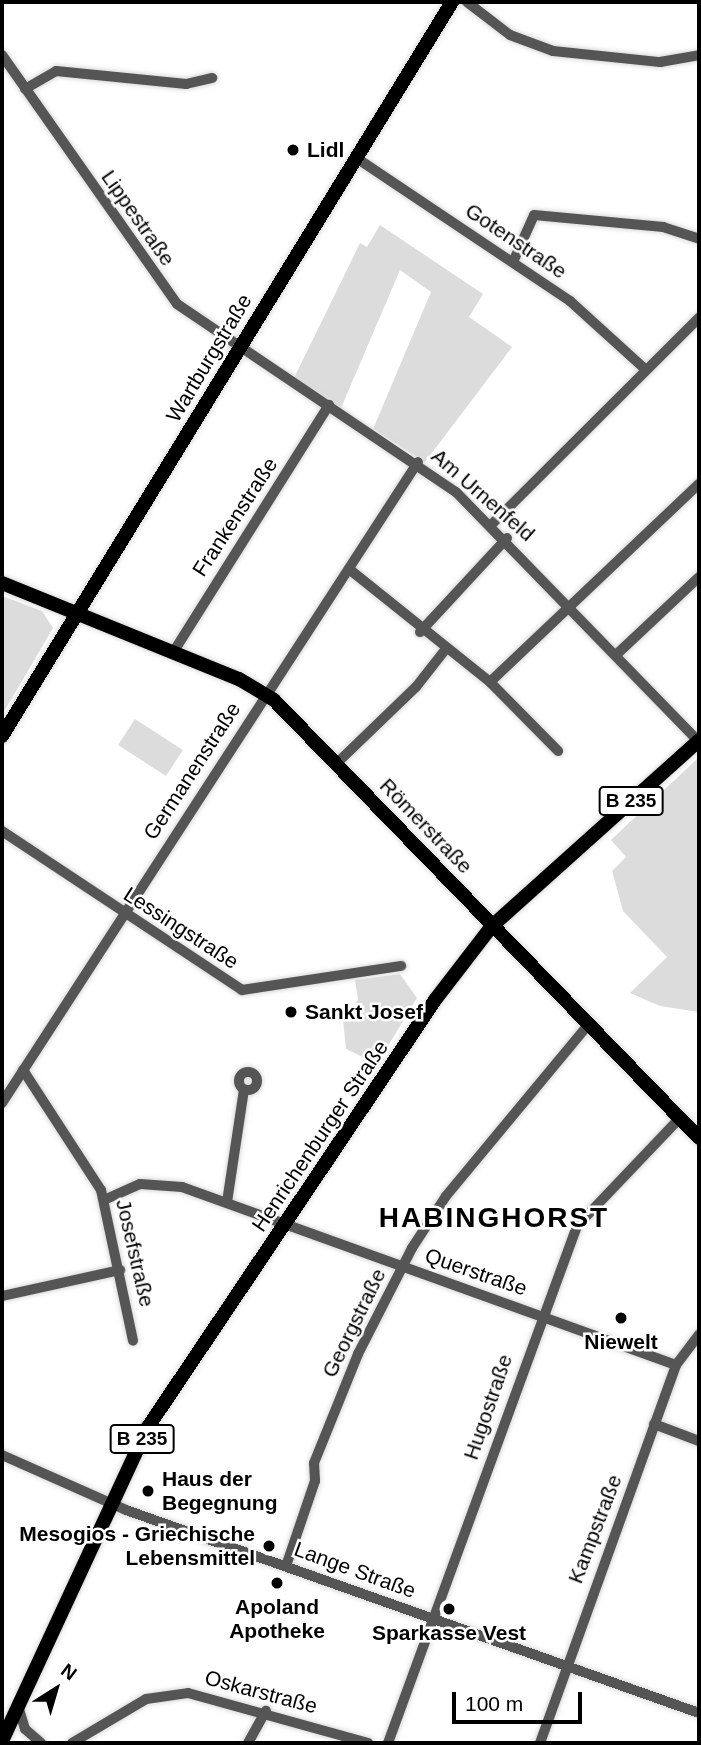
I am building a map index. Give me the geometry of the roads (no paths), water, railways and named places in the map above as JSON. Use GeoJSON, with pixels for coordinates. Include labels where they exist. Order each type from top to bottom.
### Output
{"type":"FeatureCollection","features":[{"type":"Feature","properties":{"kind":"main road","name":"Wartburgstraße"},"geometry":{"type":"LineString","coordinates":[[2,736],[452,2]]}},
{"type":"Feature","properties":{"kind":"main road","name":"Römerstraße"},"geometry":{"type":"LineString","coordinates":[[2,583],[174,651],[265,693],[337,763],[699,1138]]}},
{"type":"Feature","properties":{"kind":"main road","name":"Henrichenburger Straße"},"geometry":{"type":"LineString","coordinates":[[108,1503],[155,1417],[435,1000],[492,926],[699,740]]}},
{"type":"Feature","properties":{"kind":"main road","name":"B 235"},"geometry":{"type":"LineString","coordinates":[[2,1741],[108,1503]]}},
{"type":"Feature","properties":{"kind":"street"},"geometry":{"type":"LineString","coordinates":[[467,2],[510,35],[553,51],[660,62],[699,55]]}},
{"type":"Feature","properties":{"kind":"street","name":"Lippestraße"},"geometry":{"type":"LineString","coordinates":[[2,55],[170,296],[240,347]]}},
{"type":"Feature","properties":{"kind":"street"},"geometry":{"type":"LineString","coordinates":[[25,89],[56,71],[186,84],[212,78]]}},
{"type":"Feature","properties":{"kind":"street","name":"Gotenstraße"},"geometry":{"type":"LineString","coordinates":[[355,157],[513,262],[597,323],[645,369]]}},
{"type":"Feature","properties":{"kind":"street"},"geometry":{"type":"LineString","coordinates":[[513,262],[534,215],[663,227],[699,239]]}},
{"type":"Feature","properties":{"kind":"street"},"geometry":{"type":"LineString","coordinates":[[493,523],[699,318]]}},
{"type":"Feature","properties":{"kind":"street","name":"Am Urnenfeld"},"geometry":{"type":"LineString","coordinates":[[240,347],[418,462],[493,523],[699,740]]}},
{"type":"Feature","properties":{"kind":"street","name":"Frankenstraße"},"geometry":{"type":"LineString","coordinates":[[174,651],[329,405]]}},
{"type":"Feature","properties":{"kind":"street","name":"Germanenstraße"},"geometry":{"type":"LineString","coordinates":[[2,1103],[265,693],[418,462]]}},
{"type":"Feature","properties":{"kind":"street"},"geometry":{"type":"LineString","coordinates":[[490,682],[699,484]]}},
{"type":"Feature","properties":{"kind":"street"},"geometry":{"type":"LineString","coordinates":[[420,632],[507,538]]}},
{"type":"Feature","properties":{"kind":"street"},"geometry":{"type":"LineString","coordinates":[[349,569],[420,632],[490,682],[558,751]]}},
{"type":"Feature","properties":{"kind":"street"},"geometry":{"type":"LineString","coordinates":[[617,654],[699,577]]}},
{"type":"Feature","properties":{"kind":"street"},"geometry":{"type":"LineString","coordinates":[[337,763],[416,687],[445,650]]}},
{"type":"Feature","properties":{"kind":"street","name":"Lessingstraße"},"geometry":{"type":"LineString","coordinates":[[2,831],[242,990],[401,966]]}},
{"type":"Feature","properties":{"kind":"street","name":"Georgstraße"},"geometry":{"type":"LineString","coordinates":[[286,1566],[318,1452],[358,1354],[403,1266],[446,1196],[588,1025]]}},
{"type":"Feature","properties":{"kind":"street","name":"Josefstraße"},"geometry":{"type":"LineString","coordinates":[[23,1070],[104,1200],[133,1341]]}},
{"type":"Feature","properties":{"kind":"street"},"geometry":{"type":"LineString","coordinates":[[227,1202],[244,1090]]}},
{"type":"Feature","properties":{"kind":"street","name":"Hugostraße"},"geometry":{"type":"LineString","coordinates":[[388,1743],[541,1315],[577,1226],[680,1118]]}},
{"type":"Feature","properties":{"kind":"street","name":"Querstraße"},"geometry":{"type":"LineString","coordinates":[[104,1200],[157,1182],[227,1202],[676,1365]]}},
{"type":"Feature","properties":{"kind":"street"},"geometry":{"type":"LineString","coordinates":[[2,1296],[120,1270]]}},
{"type":"Feature","properties":{"kind":"street","name":"Kampstraße"},"geometry":{"type":"LineString","coordinates":[[540,1743],[564,1666],[676,1365],[699,1335]]}},
{"type":"Feature","properties":{"kind":"street"},"geometry":{"type":"LineString","coordinates":[[654,1424],[699,1441]]}},
{"type":"Feature","properties":{"kind":"street","name":"Lange Straße"},"geometry":{"type":"LineString","coordinates":[[2,1455],[108,1503],[699,1713]]}},
{"type":"Feature","properties":{"kind":"street","name":"Oskarstraße"},"geometry":{"type":"LineString","coordinates":[[72,1743],[91,1727],[160,1696],[216,1697],[368,1743]]}},
{"type":"Feature","properties":{"kind":"street"},"geometry":{"type":"LineString","coordinates":[[18,1706],[25,1729],[41,1743]]}},
{"type":"Feature","properties":{"kind":"street"},"geometry":{"type":"LineString","coordinates":[[248,1743],[265,1713]]}},
{"type":"Feature","properties":{"kind":"place","name":"Lidl"},"geometry":{"type":"Point","coordinates":[293,150]}},
{"type":"Feature","properties":{"kind":"place","name":"Sankt Josef"},"geometry":{"type":"Point","coordinates":[291,1012]}},
{"type":"Feature","properties":{"kind":"place","name":"Niewelt"},"geometry":{"type":"Point","coordinates":[621,1318]}},
{"type":"Feature","properties":{"kind":"place","name":"Haus der Begegnung"},"geometry":{"type":"Point","coordinates":[148,1491]}},
{"type":"Feature","properties":{"kind":"place","name":"Mesogios - Griechische Lebensmittel"},"geometry":{"type":"Point","coordinates":[269,1546]}},
{"type":"Feature","properties":{"kind":"place","name":"Apoland Apotheke"},"geometry":{"type":"Point","coordinates":[277,1583]}},
{"type":"Feature","properties":{"kind":"place","name":"Sparkasse Vest"},"geometry":{"type":"Point","coordinates":[449,1609]}},
{"type":"Feature","properties":{"kind":"district","name":"HABINGHORST"},"geometry":{"type":"Point","coordinates":[494,1218]}}]}
